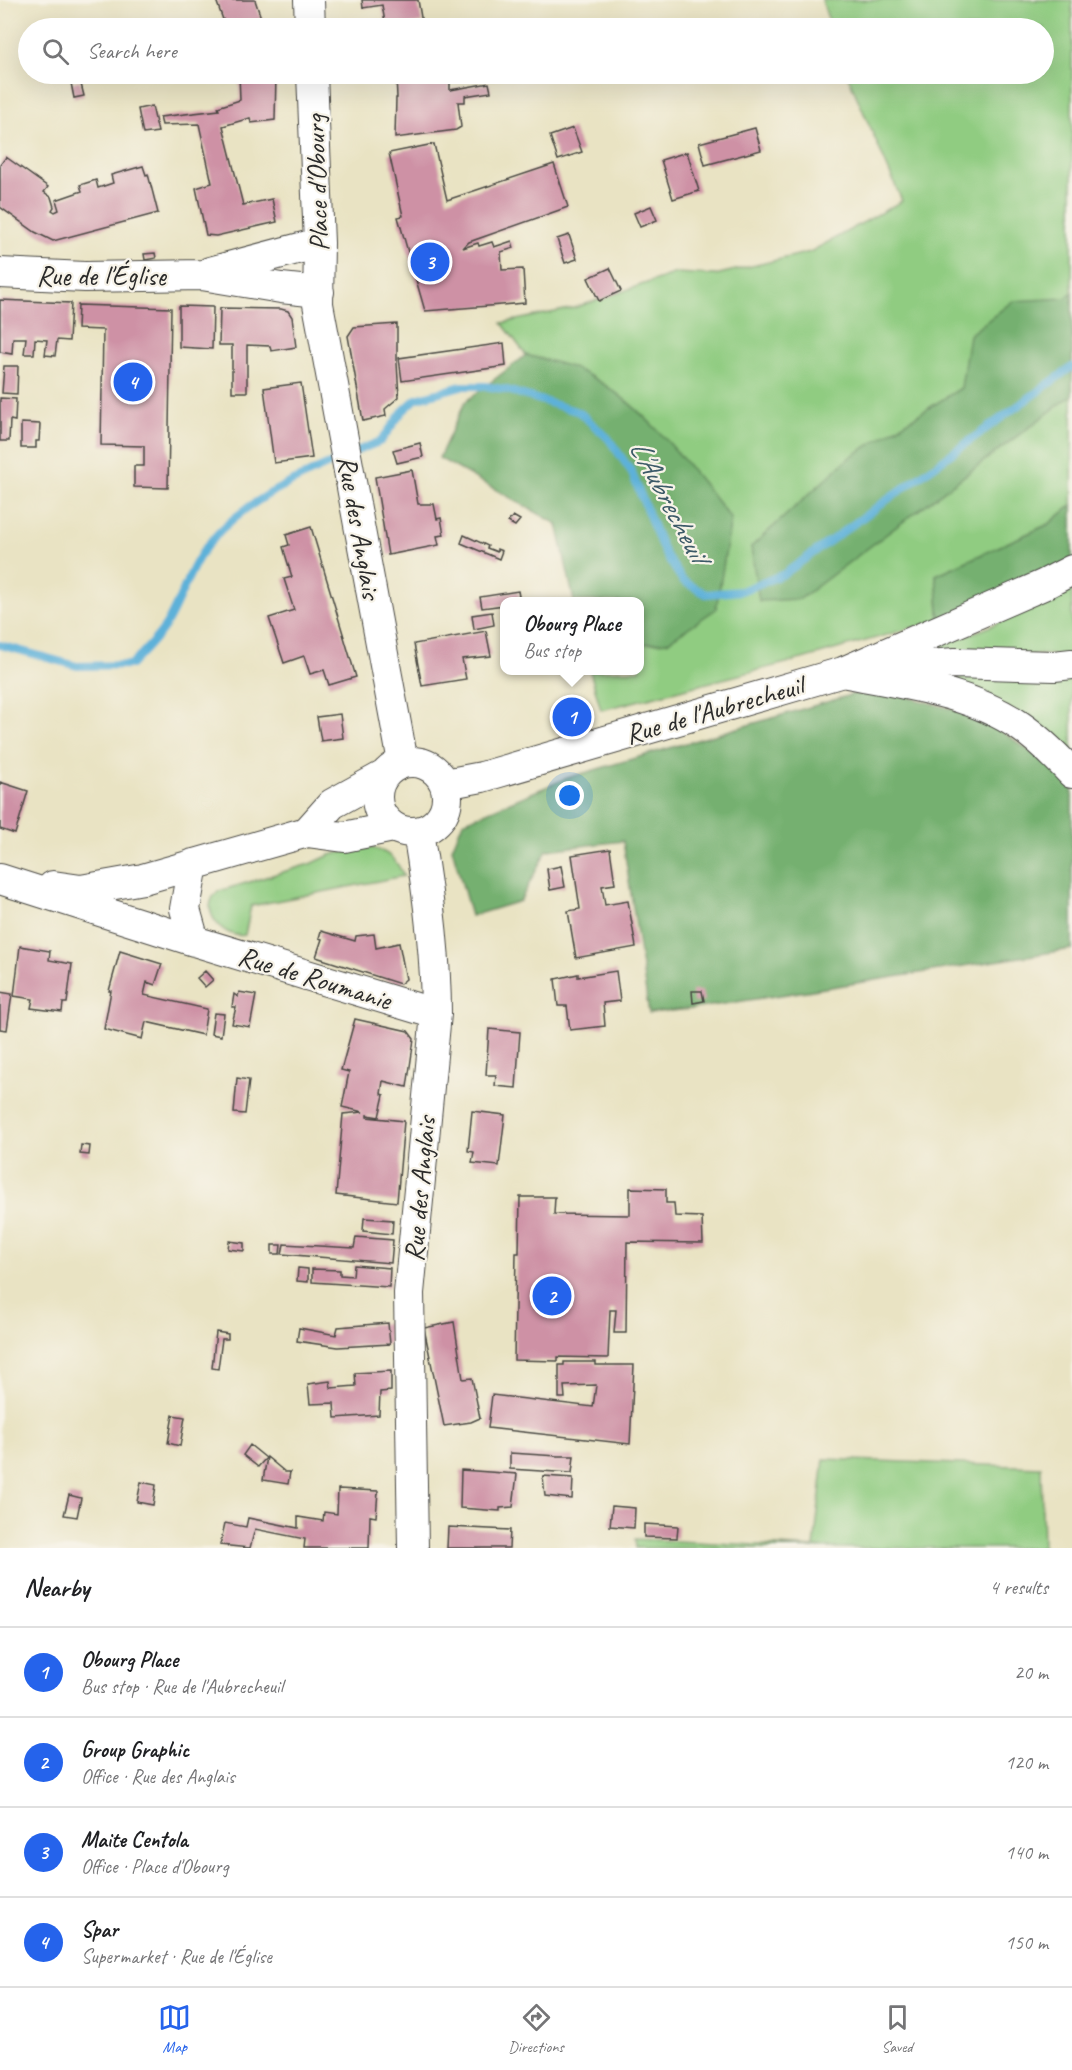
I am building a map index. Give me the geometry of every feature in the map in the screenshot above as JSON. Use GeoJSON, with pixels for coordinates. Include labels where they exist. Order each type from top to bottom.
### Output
{"type":"FeatureCollection","features":[{"type":"Feature","properties":{"kind":"street"},"geometry":{"type":"LineString","coordinates":[[309,0],[310,18]]}},
{"type":"Feature","properties":{"kind":"street","name":"Place d'Obourg"},"geometry":{"type":"LineString","coordinates":[[312,84],[319,243],[318,292]]}},
{"type":"Feature","properties":{"kind":"street","name":"Rue de l'Église"},"geometry":{"type":"LineString","coordinates":[[202,275],[319,243]]}},
{"type":"Feature","properties":{"kind":"street","name":"Rue de l'Église"},"geometry":{"type":"LineString","coordinates":[[0,273],[85,277],[202,275],[318,292]]}},
{"type":"Feature","properties":{"kind":"street","name":"Rue des Anglais"},"geometry":{"type":"LineString","coordinates":[[318,292],[322,328],[348,457],[393,769]]}},
{"type":"Feature","properties":{"kind":"street"},"geometry":{"type":"LineString","coordinates":[[843,672],[1043,585],[1072,570]]}},
{"type":"Feature","properties":{"kind":"street"},"geometry":{"type":"LineString","coordinates":[[843,672],[955,663],[1054,666],[1072,664]]}},
{"type":"Feature","properties":{"kind":"street"},"geometry":{"type":"LineString","coordinates":[[843,672],[953,695],[987,709],[1020,725],[1052,752],[1072,773]]}},
{"type":"Feature","properties":{"kind":"street","name":"Rue de l'Aubrecheuil"},"geometry":{"type":"LineString","coordinates":[[445,784],[482,777],[843,672]]}},
{"type":"Feature","properties":{"kind":"street"},"geometry":{"type":"LineString","coordinates":[[307,832],[332,804],[393,769],[413,761],[433,768],[445,784],[448,796],[446,809],[440,820],[430,828],[405,830],[384,819],[378,809],[376,798],[378,786],[393,769]]}},
{"type":"Feature","properties":{"kind":"street","name":"Rue des Anglais"},"geometry":{"type":"LineString","coordinates":[[405,830],[428,893],[436,978],[436,1014],[410,1293],[413,1548]]}},
{"type":"Feature","properties":{"kind":"street","name":"Rue de Roumanie"},"geometry":{"type":"LineString","coordinates":[[0,878],[81,890],[143,879],[307,832],[344,837],[405,830]]}},
{"type":"Feature","properties":{"kind":"street"},"geometry":{"type":"LineString","coordinates":[[193,864],[185,909],[194,941]]}},
{"type":"Feature","properties":{"kind":"street","name":"Rue de Roumanie"},"geometry":{"type":"LineString","coordinates":[[0,878],[194,941],[436,1014]]}},
{"type":"Feature","properties":{"kind":"green space"},"geometry":{"type":"Polygon","coordinates":[[[822,0],[1072,0],[1072,505],[1049,524],[936,575],[940,620],[802,659],[601,710],[591,675],[644,675],[644,644],[667,642],[579,371],[526,355],[502,323],[574,308],[676,273],[715,275],[810,252],[902,201],[851,84],[1054,84],[1054,18],[828,18],[822,0]]]}},
{"type":"Feature","properties":{"kind":"green space"},"geometry":{"type":"Polygon","coordinates":[[[1072,293],[1072,395],[800,599],[759,601],[751,547],[850,457],[961,388],[969,335],[1013,301],[1066,298],[1072,293]]]}},
{"type":"Feature","properties":{"kind":"green space"},"geometry":{"type":"Polygon","coordinates":[[[526,355],[574,368],[602,383],[624,399],[663,436],[731,519],[716,609],[667,642],[644,644],[644,597],[573,597],[557,524],[439,458],[465,402],[526,355]]]}},
{"type":"Feature","properties":{"kind":"green space"},"geometry":{"type":"Polygon","coordinates":[[[1072,505],[1072,560],[940,620],[936,575],[1049,524],[1072,505]]]}},
{"type":"Feature","properties":{"kind":"green space"},"geometry":{"type":"Polygon","coordinates":[[[1072,590],[1072,655],[941,653],[926,649],[984,629],[1072,590]]]}},
{"type":"Feature","properties":{"kind":"green space"},"geometry":{"type":"Polygon","coordinates":[[[934,674],[1072,677],[1072,757],[934,674]]]}},
{"type":"Feature","properties":{"kind":"green space"},"geometry":{"type":"Polygon","coordinates":[[[854,694],[901,695],[981,717],[1050,765],[1072,788],[1072,949],[692,1009],[649,1013],[623,841],[547,850],[520,901],[471,916],[452,848],[463,822],[567,778],[854,694]]]}},
{"type":"Feature","properties":{"kind":"green space"},"geometry":{"type":"Polygon","coordinates":[[[371,848],[392,858],[404,876],[251,906],[245,935],[228,932],[215,921],[211,913],[210,905],[219,891],[313,863],[330,855],[371,848]]]}},
{"type":"Feature","properties":{"kind":"green space"},"geometry":{"type":"Polygon","coordinates":[[[824,1459],[1041,1467],[1043,1548],[814,1548],[824,1459]]]}},
{"type":"Feature","properties":{"kind":"green space"},"geometry":{"type":"Polygon","coordinates":[[[635,1539],[814,1548],[636,1548],[635,1539]]]}},
{"type":"Feature","properties":{"kind":"building"},"geometry":{"type":"Polygon","coordinates":[[[216,0],[255,0],[261,18],[222,18],[216,0]]]}},
{"type":"Feature","properties":{"kind":"building"},"geometry":{"type":"Polygon","coordinates":[[[362,0],[418,0],[421,18],[384,18],[382,5],[363,8],[362,0]]]}},
{"type":"Feature","properties":{"kind":"building"},"geometry":{"type":"Polygon","coordinates":[[[71,84],[81,84],[84,96],[74,98],[71,84]]]}},
{"type":"Feature","properties":{"kind":"building"},"geometry":{"type":"Polygon","coordinates":[[[239,84],[276,84],[275,120],[251,123],[250,118],[223,126],[243,205],[272,199],[277,222],[216,236],[206,235],[196,188],[212,183],[199,124],[162,125],[160,117],[219,110],[218,107],[240,100],[239,84]]]}},
{"type":"Feature","properties":{"kind":"building"},"geometry":{"type":"Polygon","coordinates":[[[396,84],[450,84],[450,90],[489,84],[491,92],[465,96],[465,102],[458,102],[461,127],[456,130],[395,138],[396,84]]]}},
{"type":"Feature","properties":{"kind":"building"},"geometry":{"type":"Polygon","coordinates":[[[152,106],[158,132],[143,134],[138,109],[152,106]]]}},
{"type":"Feature","properties":{"kind":"building"},"geometry":{"type":"Polygon","coordinates":[[[573,128],[582,152],[558,160],[550,136],[573,128]]]}},
{"type":"Feature","properties":{"kind":"building"},"geometry":{"type":"Polygon","coordinates":[[[755,128],[761,150],[705,165],[699,143],[755,128]]]}},
{"type":"Feature","properties":{"kind":"building"},"geometry":{"type":"Polygon","coordinates":[[[434,144],[447,200],[554,164],[568,207],[469,242],[463,248],[478,243],[479,246],[492,242],[494,247],[512,241],[514,248],[501,252],[502,270],[523,269],[525,303],[425,311],[398,217],[403,216],[389,153],[434,144]]]}},
{"type":"Feature","properties":{"kind":"building"},"geometry":{"type":"Polygon","coordinates":[[[687,152],[699,191],[673,199],[661,160],[687,152]]]}},
{"type":"Feature","properties":{"kind":"building"},"geometry":{"type":"Polygon","coordinates":[[[6,157],[48,187],[44,192],[51,197],[54,207],[52,210],[55,212],[59,210],[56,200],[82,191],[80,185],[96,180],[98,188],[113,183],[111,175],[143,166],[146,175],[148,174],[158,213],[53,241],[35,232],[0,207],[0,165],[6,157]]]}},
{"type":"Feature","properties":{"kind":"building"},"geometry":{"type":"Polygon","coordinates":[[[651,206],[657,220],[640,227],[634,213],[651,206]]]}},
{"type":"Feature","properties":{"kind":"building"},"geometry":{"type":"Polygon","coordinates":[[[569,235],[577,259],[565,263],[557,239],[569,235]]]}},
{"type":"Feature","properties":{"kind":"building"},"geometry":{"type":"Polygon","coordinates":[[[155,253],[156,258],[145,260],[144,254],[155,253]]]}},
{"type":"Feature","properties":{"kind":"building"},"geometry":{"type":"Polygon","coordinates":[[[610,268],[621,291],[599,301],[588,278],[610,268]]]}},
{"type":"Feature","properties":{"kind":"building"},"geometry":{"type":"Polygon","coordinates":[[[0,300],[71,303],[69,341],[57,340],[55,356],[45,355],[47,340],[35,339],[34,354],[24,354],[26,338],[13,338],[12,354],[0,352],[0,300]]]}},
{"type":"Feature","properties":{"kind":"building"},"geometry":{"type":"Polygon","coordinates":[[[78,305],[171,308],[168,488],[134,487],[134,466],[144,466],[144,446],[101,445],[103,330],[77,329],[78,305]]]}},
{"type":"Feature","properties":{"kind":"building"},"geometry":{"type":"Polygon","coordinates":[[[179,306],[213,307],[212,349],[179,347],[179,306]]]}},
{"type":"Feature","properties":{"kind":"building"},"geometry":{"type":"Polygon","coordinates":[[[220,308],[281,309],[288,311],[292,317],[296,347],[271,351],[270,346],[247,345],[247,392],[232,392],[232,345],[219,345],[220,308]]]}},
{"type":"Feature","properties":{"kind":"building"},"geometry":{"type":"Polygon","coordinates":[[[397,324],[399,397],[385,409],[386,416],[363,421],[348,336],[354,327],[397,324]]]}},
{"type":"Feature","properties":{"kind":"building"},"geometry":{"type":"Polygon","coordinates":[[[504,343],[506,366],[402,381],[399,358],[504,343]]]}},
{"type":"Feature","properties":{"kind":"building"},"geometry":{"type":"Polygon","coordinates":[[[4,366],[18,366],[17,394],[2,393],[4,366]]]}},
{"type":"Feature","properties":{"kind":"building"},"geometry":{"type":"Polygon","coordinates":[[[301,383],[312,458],[274,463],[264,388],[301,383]]]}},
{"type":"Feature","properties":{"kind":"building"},"geometry":{"type":"Polygon","coordinates":[[[0,398],[16,399],[15,421],[10,420],[9,441],[0,441],[0,398]]]}},
{"type":"Feature","properties":{"kind":"building"},"geometry":{"type":"Polygon","coordinates":[[[21,423],[40,424],[39,441],[36,441],[36,448],[21,448],[21,423]]]}},
{"type":"Feature","properties":{"kind":"building"},"geometry":{"type":"Polygon","coordinates":[[[420,443],[423,457],[397,463],[393,450],[420,443]]]}},
{"type":"Feature","properties":{"kind":"building"},"geometry":{"type":"Polygon","coordinates":[[[412,470],[418,504],[434,504],[437,519],[441,518],[444,535],[437,536],[439,545],[388,555],[375,477],[412,470]]]}},
{"type":"Feature","properties":{"kind":"building"},"geometry":{"type":"Polygon","coordinates":[[[513,516],[520,520],[515,526],[508,522],[513,516]]]}},
{"type":"Feature","properties":{"kind":"building"},"geometry":{"type":"Polygon","coordinates":[[[311,527],[356,677],[329,685],[324,670],[310,674],[304,656],[284,663],[269,618],[294,610],[284,579],[292,577],[283,547],[289,545],[286,535],[311,527]]]}},
{"type":"Feature","properties":{"kind":"building"},"geometry":{"type":"Polygon","coordinates":[[[464,535],[488,546],[487,548],[497,552],[497,549],[502,551],[499,559],[461,543],[464,535]]]}},
{"type":"Feature","properties":{"kind":"building"},"geometry":{"type":"Polygon","coordinates":[[[518,591],[519,597],[500,597],[500,606],[482,608],[480,597],[518,591]]]}},
{"type":"Feature","properties":{"kind":"building"},"geometry":{"type":"Polygon","coordinates":[[[492,612],[494,625],[474,629],[472,615],[492,612]]]}},
{"type":"Feature","properties":{"kind":"building"},"geometry":{"type":"Polygon","coordinates":[[[486,631],[491,656],[462,659],[466,679],[422,686],[414,644],[486,631]]]}},
{"type":"Feature","properties":{"kind":"building"},"geometry":{"type":"Polygon","coordinates":[[[340,714],[343,738],[321,741],[317,717],[340,714]]]}},
{"type":"Feature","properties":{"kind":"building"},"geometry":{"type":"Polygon","coordinates":[[[0,782],[28,791],[15,834],[0,829],[0,782]]]}},
{"type":"Feature","properties":{"kind":"building"},"geometry":{"type":"Polygon","coordinates":[[[610,849],[615,884],[602,886],[605,905],[628,901],[636,947],[576,958],[568,911],[580,909],[572,855],[610,849]]]}},
{"type":"Feature","properties":{"kind":"building"},"geometry":{"type":"Polygon","coordinates":[[[561,866],[565,887],[550,890],[547,869],[561,866]]]}},
{"type":"Feature","properties":{"kind":"building"},"geometry":{"type":"Polygon","coordinates":[[[321,931],[355,941],[356,936],[374,934],[376,948],[399,943],[406,979],[400,984],[316,957],[322,939],[319,938],[321,931]]]}},
{"type":"Feature","properties":{"kind":"building"},"geometry":{"type":"Polygon","coordinates":[[[20,946],[50,951],[49,960],[72,964],[67,1003],[63,1003],[62,1012],[31,1008],[33,999],[14,996],[20,946]]]}},
{"type":"Feature","properties":{"kind":"building"},"geometry":{"type":"Polygon","coordinates":[[[120,951],[162,964],[155,985],[147,982],[144,995],[207,1009],[203,1035],[146,1022],[142,1039],[104,1029],[111,991],[109,991],[120,951]]]}},
{"type":"Feature","properties":{"kind":"building"},"geometry":{"type":"Polygon","coordinates":[[[205,971],[213,980],[205,987],[197,978],[205,971]]]}},
{"type":"Feature","properties":{"kind":"building"},"geometry":{"type":"Polygon","coordinates":[[[616,971],[620,1001],[603,1003],[605,1026],[570,1030],[567,1006],[558,1006],[555,979],[578,974],[578,977],[616,971]]]}},
{"type":"Feature","properties":{"kind":"building"},"geometry":{"type":"Polygon","coordinates":[[[692,991],[702,991],[704,1001],[693,1003],[692,991]]]}},
{"type":"Feature","properties":{"kind":"building"},"geometry":{"type":"Polygon","coordinates":[[[0,992],[12,994],[7,1030],[0,1029],[0,992]]]}},
{"type":"Feature","properties":{"kind":"building"},"geometry":{"type":"Polygon","coordinates":[[[239,992],[256,995],[250,1027],[232,1024],[236,1007],[232,1007],[234,994],[238,997],[239,992]]]}},
{"type":"Feature","properties":{"kind":"building"},"geometry":{"type":"Polygon","coordinates":[[[214,1013],[224,1014],[221,1036],[211,1034],[214,1013]]]}},
{"type":"Feature","properties":{"kind":"building"},"geometry":{"type":"Polygon","coordinates":[[[355,1019],[408,1031],[414,1039],[407,1087],[383,1081],[381,1094],[384,1095],[379,1117],[367,1115],[367,1117],[404,1121],[397,1202],[336,1195],[343,1114],[363,1112],[342,1107],[349,1072],[341,1070],[355,1019]]]}},
{"type":"Feature","properties":{"kind":"building"},"geometry":{"type":"Polygon","coordinates":[[[489,1029],[520,1032],[516,1088],[495,1086],[496,1075],[486,1075],[489,1029]]]}},
{"type":"Feature","properties":{"kind":"building"},"geometry":{"type":"Polygon","coordinates":[[[237,1078],[249,1080],[245,1114],[234,1113],[237,1078]]]}},
{"type":"Feature","properties":{"kind":"building"},"geometry":{"type":"Polygon","coordinates":[[[472,1111],[505,1115],[499,1166],[472,1163],[474,1152],[468,1151],[472,1111]]]}},
{"type":"Feature","properties":{"kind":"building"},"geometry":{"type":"Polygon","coordinates":[[[81,1145],[90,1146],[89,1155],[80,1154],[81,1145]]]}},
{"type":"Feature","properties":{"kind":"building"},"geometry":{"type":"Polygon","coordinates":[[[630,1188],[666,1189],[666,1203],[674,1203],[675,1216],[702,1217],[703,1243],[627,1242],[626,1333],[614,1333],[616,1310],[610,1310],[608,1358],[558,1357],[558,1361],[514,1360],[516,1253],[519,1253],[520,1197],[555,1197],[554,1214],[630,1215],[630,1188]]]}},
{"type":"Feature","properties":{"kind":"building"},"geometry":{"type":"Polygon","coordinates":[[[364,1218],[393,1220],[392,1234],[363,1231],[364,1218]]]}},
{"type":"Feature","properties":{"kind":"building"},"geometry":{"type":"Polygon","coordinates":[[[356,1237],[393,1240],[391,1263],[282,1254],[284,1244],[354,1248],[356,1237]]]}},
{"type":"Feature","properties":{"kind":"building"},"geometry":{"type":"Polygon","coordinates":[[[229,1241],[244,1243],[244,1251],[228,1249],[229,1241]]]}},
{"type":"Feature","properties":{"kind":"building"},"geometry":{"type":"Polygon","coordinates":[[[272,1245],[281,1245],[280,1254],[272,1254],[272,1245]]]}},
{"type":"Feature","properties":{"kind":"building"},"geometry":{"type":"Polygon","coordinates":[[[354,1265],[390,1268],[389,1287],[312,1282],[312,1269],[340,1270],[340,1275],[353,1276],[354,1265]]]}},
{"type":"Feature","properties":{"kind":"building"},"geometry":{"type":"Polygon","coordinates":[[[298,1268],[308,1269],[308,1282],[297,1281],[298,1268]]]}},
{"type":"Feature","properties":{"kind":"building"},"geometry":{"type":"Polygon","coordinates":[[[454,1322],[463,1379],[472,1378],[480,1418],[471,1422],[444,1426],[424,1328],[454,1322]]]}},
{"type":"Feature","properties":{"kind":"building"},"geometry":{"type":"Polygon","coordinates":[[[388,1323],[390,1344],[338,1347],[297,1341],[299,1328],[336,1335],[338,1327],[388,1323]]]}},
{"type":"Feature","properties":{"kind":"building"},"geometry":{"type":"Polygon","coordinates":[[[216,1332],[228,1334],[228,1339],[222,1339],[218,1369],[212,1368],[216,1332]]]}},
{"type":"Feature","properties":{"kind":"building"},"geometry":{"type":"Polygon","coordinates":[[[564,1362],[634,1365],[630,1444],[488,1428],[492,1395],[593,1407],[596,1385],[564,1386],[565,1398],[559,1398],[559,1365],[564,1365],[564,1362]]]}},
{"type":"Feature","properties":{"kind":"building"},"geometry":{"type":"Polygon","coordinates":[[[391,1371],[391,1391],[380,1392],[379,1415],[335,1418],[334,1403],[310,1404],[308,1384],[330,1381],[331,1388],[356,1386],[355,1373],[391,1371]]]}},
{"type":"Feature","properties":{"kind":"building"},"geometry":{"type":"Polygon","coordinates":[[[173,1415],[185,1417],[180,1446],[168,1443],[173,1415]]]}},
{"type":"Feature","properties":{"kind":"building"},"geometry":{"type":"Polygon","coordinates":[[[250,1445],[266,1458],[258,1467],[243,1455],[250,1445]]]}},
{"type":"Feature","properties":{"kind":"building"},"geometry":{"type":"Polygon","coordinates":[[[510,1453],[574,1456],[572,1473],[510,1469],[510,1453]]]}},
{"type":"Feature","properties":{"kind":"building"},"geometry":{"type":"Polygon","coordinates":[[[267,1457],[285,1472],[290,1472],[288,1484],[263,1480],[267,1457]]]}},
{"type":"Feature","properties":{"kind":"building"},"geometry":{"type":"Polygon","coordinates":[[[461,1470],[517,1474],[513,1507],[500,1508],[500,1511],[460,1508],[461,1470]]]}},
{"type":"Feature","properties":{"kind":"building"},"geometry":{"type":"Polygon","coordinates":[[[543,1476],[573,1478],[572,1499],[545,1496],[543,1476]]]}},
{"type":"Feature","properties":{"kind":"building"},"geometry":{"type":"Polygon","coordinates":[[[141,1482],[156,1485],[153,1505],[137,1502],[141,1482]]]}},
{"type":"Feature","properties":{"kind":"building"},"geometry":{"type":"Polygon","coordinates":[[[338,1489],[378,1491],[376,1517],[370,1516],[369,1548],[304,1548],[305,1539],[255,1529],[250,1548],[220,1545],[225,1523],[246,1527],[248,1518],[298,1528],[298,1517],[323,1521],[324,1512],[337,1514],[338,1489]]]}},
{"type":"Feature","properties":{"kind":"building"},"geometry":{"type":"Polygon","coordinates":[[[69,1495],[81,1498],[77,1517],[64,1515],[69,1495]]]}},
{"type":"Feature","properties":{"kind":"building"},"geometry":{"type":"Polygon","coordinates":[[[612,1506],[635,1508],[634,1528],[610,1526],[612,1506]]]}},
{"type":"Feature","properties":{"kind":"building"},"geometry":{"type":"Polygon","coordinates":[[[644,1524],[678,1526],[677,1538],[644,1537],[644,1524]]]}},
{"type":"Feature","properties":{"kind":"building"},"geometry":{"type":"Polygon","coordinates":[[[448,1527],[510,1530],[509,1548],[447,1548],[448,1527]]]}},
{"type":"Feature","properties":{"kind":"waterway","name":"L'Aubrecheuil"},"geometry":{"type":"LineString","coordinates":[[352,453],[381,441],[402,412],[416,399],[461,386],[485,386],[507,390],[579,412],[608,438],[631,471],[664,552],[683,581],[706,594],[741,591],[784,574],[1072,367]]}},
{"type":"Feature","properties":{"kind":"waterway","name":"L'Aubrecheuil"},"geometry":{"type":"LineString","coordinates":[[0,645],[77,666],[131,665],[163,629],[197,561],[223,528],[270,493],[340,459]]}},
{"type":"Feature","properties":{"kind":"place","name":"Maite Centola"},"geometry":{"type":"Point","coordinates":[430,262]}},
{"type":"Feature","properties":{"kind":"place","name":"Spar"},"geometry":{"type":"Point","coordinates":[133,382]}},
{"type":"Feature","properties":{"kind":"place","name":"Obourg Place"},"geometry":{"type":"Point","coordinates":[572,717]}},
{"type":"Feature","properties":{"kind":"place","name":"Group Graphic"},"geometry":{"type":"Point","coordinates":[552,1296]}}]}
